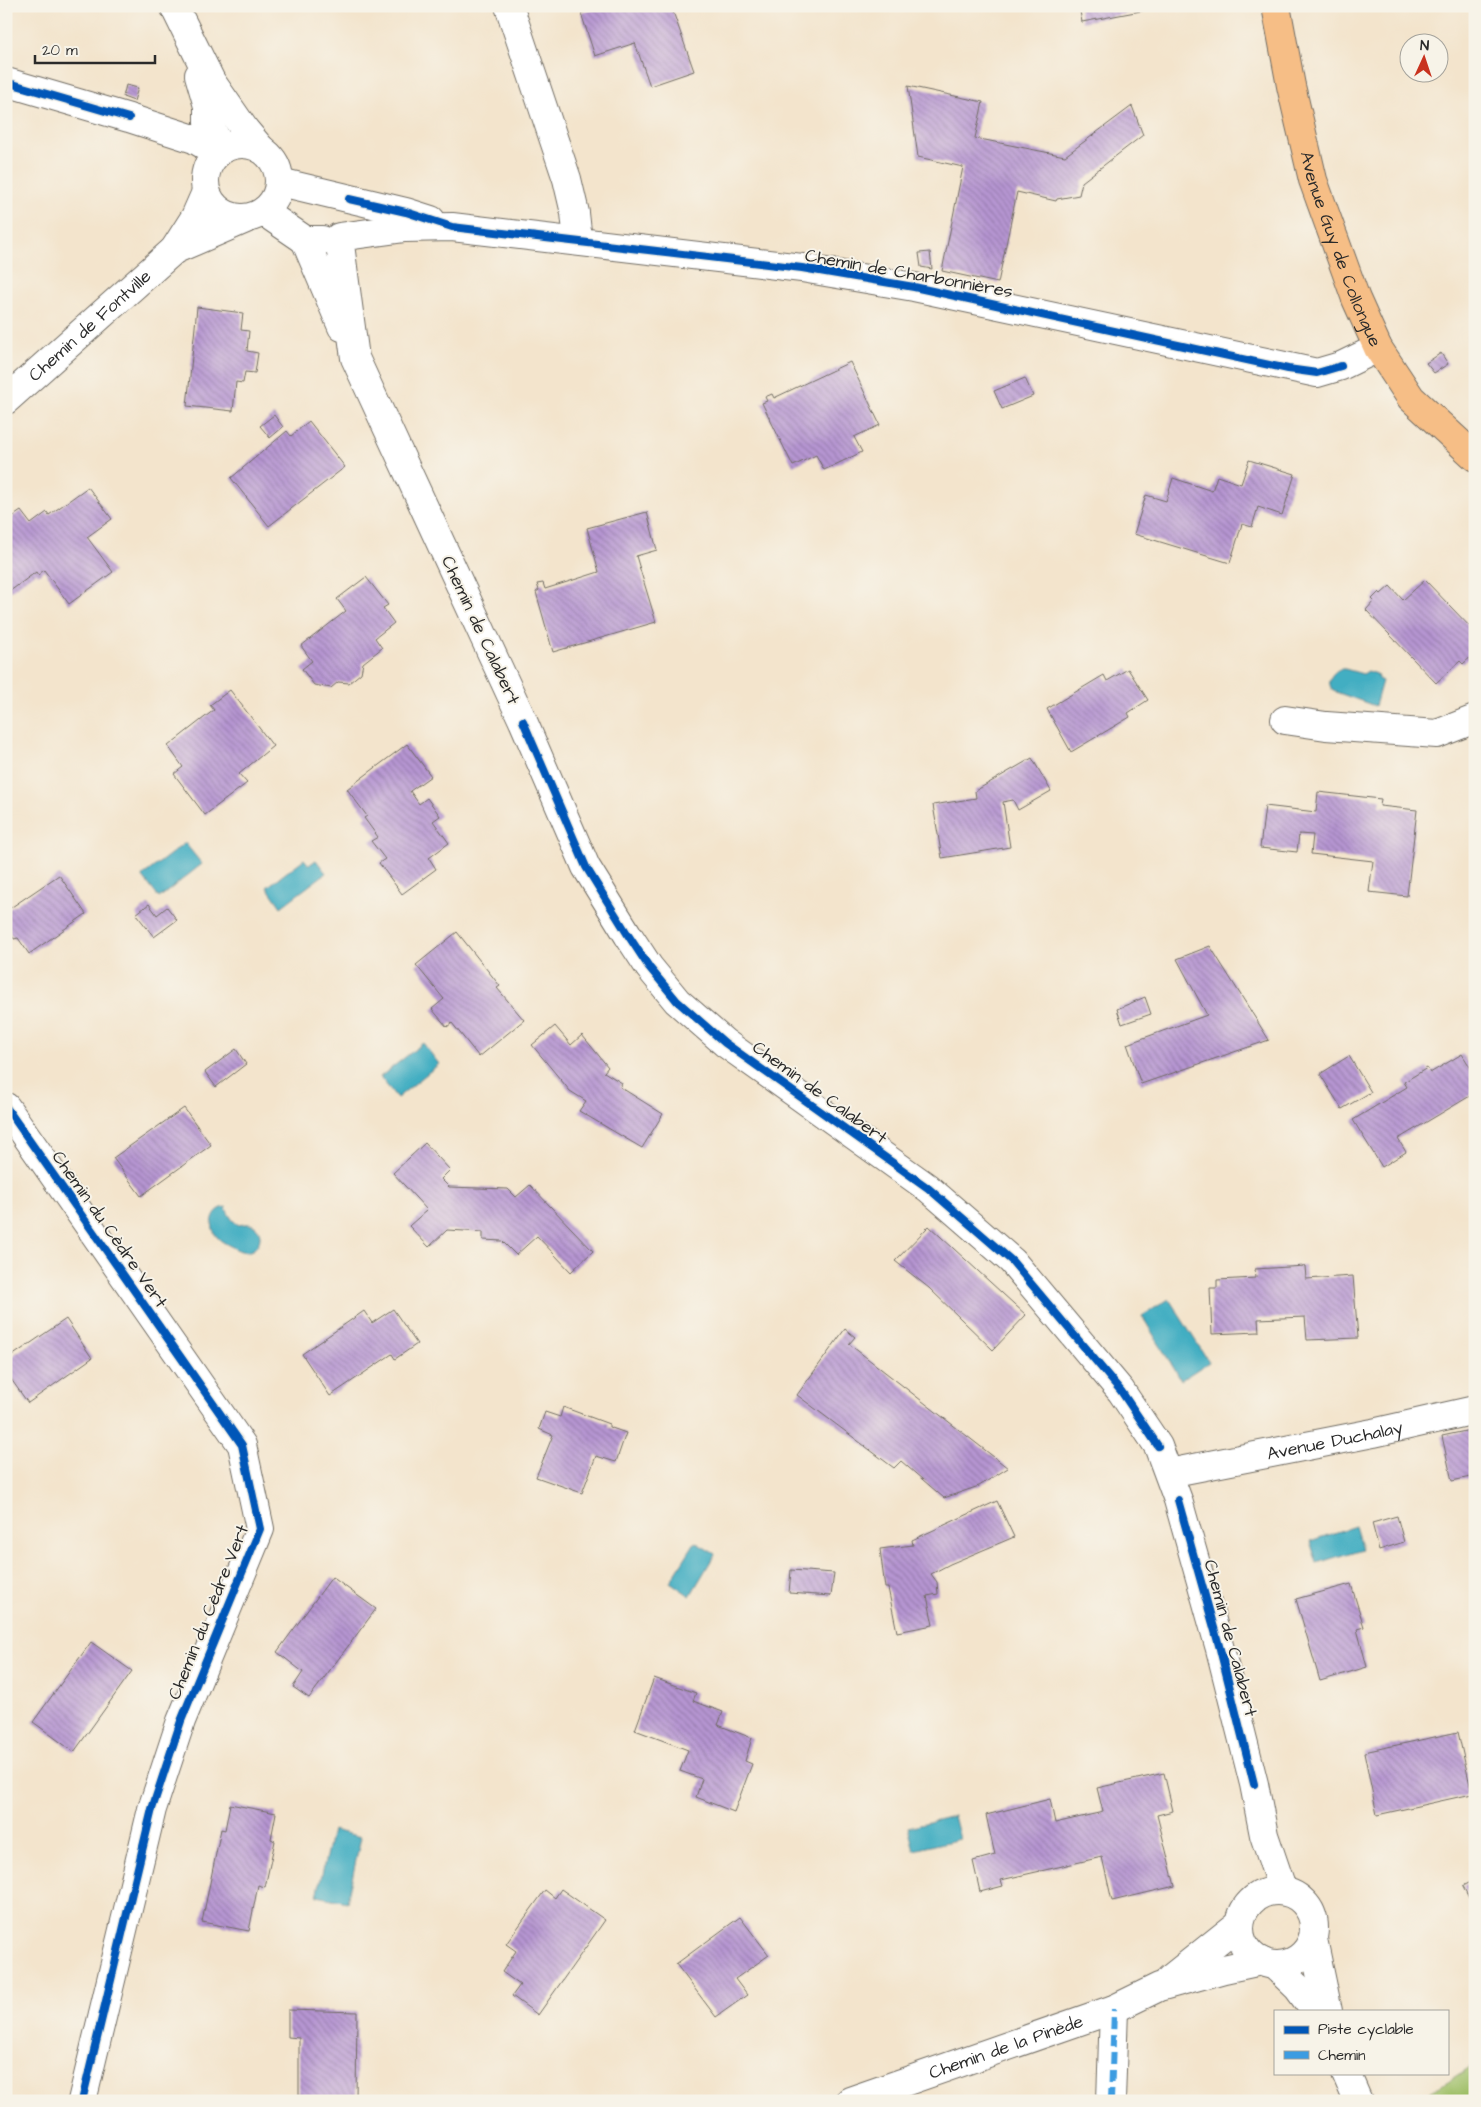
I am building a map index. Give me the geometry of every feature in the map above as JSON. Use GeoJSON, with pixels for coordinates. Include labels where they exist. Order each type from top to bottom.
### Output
{"type":"FeatureCollection","features":[{"type":"Feature","properties":{"kind":"main road","name":"Avenue Guy de Collongue"},"geometry":{"type":"LineString","coordinates":[[1276,6],[1291,86],[1313,180],[1356,299],[1378,348],[1411,398],[1475,457]]}},
{"type":"Feature","properties":{"kind":"street"},"geometry":{"type":"LineString","coordinates":[[174,6],[211,81],[261,149],[272,157],[278,169],[280,182],[276,199],[255,215],[233,218],[222,213],[212,204],[206,192],[205,174],[216,156],[242,144],[261,149]]}},
{"type":"Feature","properties":{"kind":"street"},"geometry":{"type":"LineString","coordinates":[[509,6],[567,179],[575,213],[578,241]]}},
{"type":"Feature","properties":{"kind":"street"},"geometry":{"type":"LineString","coordinates":[[188,35],[208,106],[208,122],[216,156]]}},
{"type":"Feature","properties":{"kind":"street"},"geometry":{"type":"LineString","coordinates":[[6,82],[194,139],[216,156]]}},
{"type":"Feature","properties":{"kind":"street","name":"Chemin de Charbonnières"},"geometry":{"type":"LineString","coordinates":[[280,182],[406,212],[452,227]]}},
{"type":"Feature","properties":{"kind":"street","name":"Chemin de Fontville"},"geometry":{"type":"LineString","coordinates":[[6,400],[174,250],[195,217],[206,192]]}},
{"type":"Feature","properties":{"kind":"street"},"geometry":{"type":"LineString","coordinates":[[339,238],[349,199]]}},
{"type":"Feature","properties":{"kind":"street"},"geometry":{"type":"LineString","coordinates":[[255,215],[305,240],[355,358]]}},
{"type":"Feature","properties":{"kind":"street","name":"Chemin de Fontville"},"geometry":{"type":"LineString","coordinates":[[174,250],[255,215]]}},
{"type":"Feature","properties":{"kind":"street","name":"Chemin de Charbonnières"},"geometry":{"type":"LineString","coordinates":[[305,240],[339,238],[405,228],[452,227],[802,268],[914,287],[1317,374],[1341,366],[1378,348]]}},
{"type":"Feature","properties":{"kind":"street","name":"Chemin de Calabert"},"geometry":{"type":"LineString","coordinates":[[339,238],[355,358],[523,721],[586,867],[649,967],[677,1001],[725,1043],[928,1188],[1012,1261],[1122,1391],[1158,1446],[1182,1470],[1178,1500],[1227,1678],[1254,1784],[1257,1806]]}},
{"type":"Feature","properties":{"kind":"street"},"geometry":{"type":"LineString","coordinates":[[1285,720],[1326,726],[1437,734],[1475,719]]}},
{"type":"Feature","properties":{"kind":"street","name":"Chemin du Cèdre Vert"},"geometry":{"type":"LineString","coordinates":[[6,1107],[242,1445],[260,1529],[181,1721],[152,1809],[82,2101]]}},
{"type":"Feature","properties":{"kind":"street","name":"Avenue Duchalay"},"geometry":{"type":"LineString","coordinates":[[1182,1470],[1373,1433],[1475,1410]]}},
{"type":"Feature","properties":{"kind":"street"},"geometry":{"type":"LineString","coordinates":[[1257,1806],[1255,1871],[1240,1935],[1252,1955],[1267,1963],[1298,1988],[1314,2010]]}},
{"type":"Feature","properties":{"kind":"street"},"geometry":{"type":"LineString","coordinates":[[1257,1806],[1282,1891]]}},
{"type":"Feature","properties":{"kind":"street"},"geometry":{"type":"LineString","coordinates":[[1245,1913],[1259,1895],[1270,1892],[1282,1891],[1294,1895],[1305,1903],[1312,1913],[1316,1960],[1328,2010]]}},
{"type":"Feature","properties":{"kind":"street","name":"Chemin de la Pinède"},"geometry":{"type":"LineString","coordinates":[[1159,1987],[1245,1913]]}},
{"type":"Feature","properties":{"kind":"street"},"geometry":{"type":"LineString","coordinates":[[1267,1963],[1286,1964],[1298,1958],[1308,1950],[1313,1939]]}},
{"type":"Feature","properties":{"kind":"street","name":"Chemin de la Pinède"},"geometry":{"type":"LineString","coordinates":[[850,2101],[1114,2009],[1159,1987],[1224,1969],[1267,1963]]}},
{"type":"Feature","properties":{"kind":"street"},"geometry":{"type":"LineString","coordinates":[[1111,2101],[1114,2009]]}},
{"type":"Feature","properties":{"kind":"street"},"geometry":{"type":"LineString","coordinates":[[1346,2074],[1358,2101]]}},
{"type":"Feature","properties":{"kind":"green space"},"geometry":{"type":"Polygon","coordinates":[[[1475,2064],[1475,2101],[1429,2101],[1426,2095],[1475,2064]]]}},
{"type":"Feature","properties":{"kind":"water"},"geometry":{"type":"Polygon","coordinates":[[[1340,669],[1363,674],[1368,671],[1377,674],[1378,679],[1382,681],[1375,706],[1333,691],[1330,678],[1340,669]]]}},
{"type":"Feature","properties":{"kind":"water"},"geometry":{"type":"Polygon","coordinates":[[[185,843],[202,864],[159,898],[142,876],[185,843]]]}},
{"type":"Feature","properties":{"kind":"water"},"geometry":{"type":"Polygon","coordinates":[[[304,859],[309,865],[316,860],[326,873],[281,907],[267,887],[304,859]]]}},
{"type":"Feature","properties":{"kind":"water"},"geometry":{"type":"Polygon","coordinates":[[[423,1043],[439,1064],[397,1098],[380,1077],[423,1043]]]}},
{"type":"Feature","properties":{"kind":"water"},"geometry":{"type":"Polygon","coordinates":[[[226,1207],[237,1224],[249,1224],[256,1227],[260,1233],[260,1240],[252,1250],[244,1252],[234,1248],[214,1233],[212,1224],[214,1215],[221,1208],[226,1207]]]}},
{"type":"Feature","properties":{"kind":"water"},"geometry":{"type":"Polygon","coordinates":[[[1169,1299],[1209,1362],[1181,1380],[1142,1316],[1169,1299]]]}},
{"type":"Feature","properties":{"kind":"water"},"geometry":{"type":"Polygon","coordinates":[[[1355,1526],[1362,1549],[1317,1563],[1310,1541],[1355,1526]]]}},
{"type":"Feature","properties":{"kind":"water"},"geometry":{"type":"Polygon","coordinates":[[[695,1542],[715,1554],[690,1596],[670,1582],[695,1542]]]}},
{"type":"Feature","properties":{"kind":"water"},"geometry":{"type":"Polygon","coordinates":[[[954,1816],[960,1839],[914,1850],[908,1827],[954,1816]]]}},
{"type":"Feature","properties":{"kind":"water"},"geometry":{"type":"Polygon","coordinates":[[[332,1830],[361,1837],[347,1902],[317,1896],[332,1830]]]}},
{"type":"Feature","properties":{"kind":"building"},"geometry":{"type":"Polygon","coordinates":[[[601,6],[671,6],[694,71],[650,86],[635,43],[595,56],[581,13],[601,6]]]}},
{"type":"Feature","properties":{"kind":"building"},"geometry":{"type":"Polygon","coordinates":[[[1079,6],[1145,6],[1146,10],[1082,22],[1079,6]]]}},
{"type":"Feature","properties":{"kind":"building"},"geometry":{"type":"Polygon","coordinates":[[[126,85],[138,88],[134,101],[123,97],[126,85]]]}},
{"type":"Feature","properties":{"kind":"building"},"geometry":{"type":"Polygon","coordinates":[[[908,86],[983,102],[975,138],[1065,156],[1132,106],[1143,135],[1082,182],[1079,195],[1057,199],[1056,201],[1017,192],[998,283],[942,271],[963,167],[918,157],[908,86]]]}},
{"type":"Feature","properties":{"kind":"building"},"geometry":{"type":"Polygon","coordinates":[[[930,252],[932,269],[921,267],[919,253],[930,252]]]}},
{"type":"Feature","properties":{"kind":"building"},"geometry":{"type":"Polygon","coordinates":[[[197,307],[243,313],[241,330],[249,331],[247,351],[258,353],[255,373],[245,372],[243,383],[236,382],[233,411],[187,406],[197,307]]]}},
{"type":"Feature","properties":{"kind":"building"},"geometry":{"type":"Polygon","coordinates":[[[1441,353],[1448,364],[1434,373],[1426,363],[1441,353]]]}},
{"type":"Feature","properties":{"kind":"building"},"geometry":{"type":"Polygon","coordinates":[[[850,362],[880,425],[854,437],[862,452],[824,470],[816,455],[793,466],[762,403],[767,401],[765,397],[772,394],[774,398],[850,362]]]}},
{"type":"Feature","properties":{"kind":"building"},"geometry":{"type":"Polygon","coordinates":[[[1025,378],[1033,396],[1002,409],[994,391],[1025,378]]]}},
{"type":"Feature","properties":{"kind":"building"},"geometry":{"type":"Polygon","coordinates":[[[274,415],[283,427],[270,438],[260,426],[274,415]]]}},
{"type":"Feature","properties":{"kind":"building"},"geometry":{"type":"Polygon","coordinates":[[[309,421],[345,467],[269,526],[231,478],[287,431],[291,436],[309,421]]]}},
{"type":"Feature","properties":{"kind":"building"},"geometry":{"type":"Polygon","coordinates":[[[1249,460],[1295,474],[1282,515],[1258,507],[1252,527],[1242,524],[1230,563],[1134,534],[1146,495],[1166,501],[1173,478],[1212,491],[1217,476],[1241,484],[1249,460]]]}},
{"type":"Feature","properties":{"kind":"building"},"geometry":{"type":"Polygon","coordinates":[[[88,487],[112,519],[87,537],[113,572],[69,604],[44,570],[38,575],[36,572],[6,594],[6,521],[21,511],[31,524],[47,512],[49,515],[88,487]]]}},
{"type":"Feature","properties":{"kind":"building"},"geometry":{"type":"Polygon","coordinates":[[[647,512],[657,550],[636,556],[656,622],[553,652],[536,592],[539,590],[537,584],[543,583],[545,589],[599,572],[587,528],[647,512]]]}},
{"type":"Feature","properties":{"kind":"building"},"geometry":{"type":"Polygon","coordinates":[[[366,577],[388,605],[383,608],[394,623],[375,638],[382,648],[363,663],[361,673],[349,683],[338,682],[331,688],[314,685],[302,669],[312,661],[301,646],[346,611],[337,599],[366,577]]]}},
{"type":"Feature","properties":{"kind":"building"},"geometry":{"type":"Polygon","coordinates":[[[1425,580],[1475,632],[1475,653],[1463,664],[1460,661],[1436,683],[1366,610],[1374,601],[1372,599],[1379,592],[1381,594],[1390,586],[1403,600],[1425,580]]]}},
{"type":"Feature","properties":{"kind":"building"},"geometry":{"type":"Polygon","coordinates":[[[1128,669],[1148,700],[1128,713],[1130,717],[1071,752],[1047,709],[1104,675],[1107,681],[1128,669]]]}},
{"type":"Feature","properties":{"kind":"building"},"geometry":{"type":"Polygon","coordinates":[[[230,690],[273,746],[239,774],[247,783],[205,815],[174,774],[183,767],[168,746],[214,710],[210,705],[230,690]]]}},
{"type":"Feature","properties":{"kind":"building"},"geometry":{"type":"Polygon","coordinates":[[[407,744],[431,776],[410,791],[419,804],[427,798],[440,816],[433,821],[449,843],[429,858],[436,869],[402,894],[379,863],[385,859],[371,841],[378,837],[364,818],[367,816],[347,789],[407,744]]]}},
{"type":"Feature","properties":{"kind":"building"},"geometry":{"type":"Polygon","coordinates":[[[1032,758],[1051,791],[1018,810],[1013,800],[1003,802],[1010,847],[942,858],[933,805],[976,798],[975,791],[1032,758]]]}},
{"type":"Feature","properties":{"kind":"building"},"geometry":{"type":"Polygon","coordinates":[[[1318,792],[1381,799],[1380,806],[1417,810],[1407,896],[1369,892],[1373,861],[1311,854],[1313,835],[1299,834],[1297,852],[1260,848],[1265,806],[1316,812],[1318,792]]]}},
{"type":"Feature","properties":{"kind":"building"},"geometry":{"type":"Polygon","coordinates":[[[59,875],[86,914],[29,954],[18,938],[14,939],[6,927],[6,911],[59,875]]]}},
{"type":"Feature","properties":{"kind":"building"},"geometry":{"type":"Polygon","coordinates":[[[149,904],[157,915],[167,907],[177,920],[154,937],[136,914],[149,904]]]}},
{"type":"Feature","properties":{"kind":"building"},"geometry":{"type":"Polygon","coordinates":[[[457,932],[500,986],[497,988],[524,1020],[479,1057],[452,1023],[447,1027],[432,1009],[444,999],[416,965],[457,932]]]}},
{"type":"Feature","properties":{"kind":"building"},"geometry":{"type":"Polygon","coordinates":[[[1210,946],[1269,1040],[1141,1084],[1127,1044],[1207,1015],[1177,959],[1210,946]]]}},
{"type":"Feature","properties":{"kind":"building"},"geometry":{"type":"Polygon","coordinates":[[[1145,997],[1151,1014],[1122,1024],[1117,1009],[1145,997]]]}},
{"type":"Feature","properties":{"kind":"building"},"geometry":{"type":"Polygon","coordinates":[[[555,1026],[571,1045],[582,1035],[608,1067],[604,1072],[622,1083],[620,1087],[663,1114],[642,1148],[579,1111],[586,1101],[570,1091],[532,1045],[555,1026]]]}},
{"type":"Feature","properties":{"kind":"building"},"geometry":{"type":"Polygon","coordinates":[[[236,1049],[246,1064],[216,1087],[205,1072],[236,1049]]]}},
{"type":"Feature","properties":{"kind":"building"},"geometry":{"type":"Polygon","coordinates":[[[1462,1054],[1475,1075],[1475,1093],[1398,1139],[1406,1152],[1382,1167],[1353,1120],[1407,1087],[1404,1082],[1427,1068],[1430,1073],[1462,1054]]]}},
{"type":"Feature","properties":{"kind":"building"},"geometry":{"type":"Polygon","coordinates":[[[1349,1056],[1371,1092],[1342,1109],[1320,1074],[1349,1056]]]}},
{"type":"Feature","properties":{"kind":"building"},"geometry":{"type":"Polygon","coordinates":[[[184,1108],[211,1145],[141,1196],[113,1158],[184,1108]]]}},
{"type":"Feature","properties":{"kind":"building"},"geometry":{"type":"Polygon","coordinates":[[[425,1143],[450,1170],[441,1179],[449,1187],[508,1189],[516,1197],[530,1185],[593,1251],[571,1272],[537,1236],[516,1255],[502,1241],[483,1240],[483,1232],[447,1230],[429,1247],[409,1226],[427,1210],[393,1173],[425,1143]]]}},
{"type":"Feature","properties":{"kind":"building"},"geometry":{"type":"Polygon","coordinates":[[[929,1226],[1026,1315],[993,1350],[929,1288],[895,1261],[929,1226]]]}},
{"type":"Feature","properties":{"kind":"building"},"geometry":{"type":"Polygon","coordinates":[[[1305,1266],[1306,1279],[1353,1276],[1358,1338],[1307,1340],[1305,1317],[1258,1319],[1259,1332],[1212,1334],[1210,1288],[1217,1288],[1217,1280],[1256,1278],[1255,1269],[1305,1266]]]}},
{"type":"Feature","properties":{"kind":"building"},"geometry":{"type":"Polygon","coordinates":[[[393,1309],[417,1344],[395,1359],[392,1354],[330,1396],[302,1354],[364,1311],[372,1323],[393,1309]]]}},
{"type":"Feature","properties":{"kind":"building"},"geometry":{"type":"Polygon","coordinates":[[[66,1319],[92,1358],[28,1403],[6,1372],[6,1360],[66,1319]]]}},
{"type":"Feature","properties":{"kind":"building"},"geometry":{"type":"Polygon","coordinates":[[[845,1329],[855,1337],[849,1344],[1008,1468],[979,1486],[944,1498],[901,1461],[894,1468],[797,1395],[845,1329]]]}},
{"type":"Feature","properties":{"kind":"building"},"geometry":{"type":"Polygon","coordinates":[[[563,1407],[609,1424],[609,1427],[626,1433],[616,1462],[596,1456],[582,1493],[536,1477],[553,1435],[539,1429],[545,1412],[560,1417],[563,1407]]]}},
{"type":"Feature","properties":{"kind":"building"},"geometry":{"type":"Polygon","coordinates":[[[1475,1429],[1475,1476],[1452,1481],[1442,1436],[1475,1429]]]}},
{"type":"Feature","properties":{"kind":"building"},"geometry":{"type":"Polygon","coordinates":[[[997,1501],[1014,1537],[931,1574],[937,1582],[938,1594],[927,1596],[933,1625],[897,1632],[888,1588],[885,1588],[880,1549],[913,1545],[912,1540],[997,1501]]]}},
{"type":"Feature","properties":{"kind":"building"},"geometry":{"type":"Polygon","coordinates":[[[1397,1516],[1404,1542],[1379,1550],[1372,1523],[1397,1516]]]}},
{"type":"Feature","properties":{"kind":"building"},"geometry":{"type":"Polygon","coordinates":[[[791,1570],[834,1573],[831,1596],[789,1593],[791,1570]]]}},
{"type":"Feature","properties":{"kind":"building"},"geometry":{"type":"Polygon","coordinates":[[[332,1577],[376,1609],[309,1698],[293,1687],[303,1672],[277,1652],[332,1577]]]}},
{"type":"Feature","properties":{"kind":"building"},"geometry":{"type":"Polygon","coordinates":[[[1351,1584],[1364,1627],[1357,1629],[1367,1667],[1320,1681],[1296,1599],[1351,1584]]]}},
{"type":"Feature","properties":{"kind":"building"},"geometry":{"type":"Polygon","coordinates":[[[91,1642],[132,1671],[74,1752],[33,1722],[91,1642]]]}},
{"type":"Feature","properties":{"kind":"building"},"geometry":{"type":"Polygon","coordinates":[[[654,1678],[696,1693],[693,1701],[723,1712],[718,1725],[752,1738],[745,1761],[752,1764],[734,1812],[696,1797],[702,1779],[680,1771],[688,1750],[635,1730],[654,1678]]]}},
{"type":"Feature","properties":{"kind":"building"},"geometry":{"type":"Polygon","coordinates":[[[1458,1732],[1472,1794],[1377,1815],[1364,1752],[1458,1732]]]}},
{"type":"Feature","properties":{"kind":"building"},"geometry":{"type":"Polygon","coordinates":[[[1164,1773],[1173,1811],[1157,1815],[1175,1886],[1112,1901],[1102,1857],[1001,1880],[1003,1886],[980,1892],[973,1861],[995,1855],[986,1815],[1050,1799],[1055,1823],[1103,1812],[1097,1788],[1164,1773]]]}},
{"type":"Feature","properties":{"kind":"building"},"geometry":{"type":"Polygon","coordinates":[[[230,1804],[276,1813],[271,1839],[275,1841],[265,1887],[258,1885],[249,1931],[202,1922],[221,1829],[225,1830],[230,1804]]]}},
{"type":"Feature","properties":{"kind":"building"},"geometry":{"type":"Polygon","coordinates":[[[1475,1880],[1475,1910],[1463,1886],[1475,1880]]]}},
{"type":"Feature","properties":{"kind":"building"},"geometry":{"type":"Polygon","coordinates":[[[561,1889],[605,1920],[538,2015],[512,1996],[520,1985],[502,1972],[516,1951],[506,1944],[545,1890],[555,1898],[561,1889]]]}},
{"type":"Feature","properties":{"kind":"building"},"geometry":{"type":"Polygon","coordinates":[[[740,1917],[769,1955],[735,1979],[747,1995],[716,2017],[676,1964],[740,1917]]]}},
{"type":"Feature","properties":{"kind":"building"},"geometry":{"type":"Polygon","coordinates":[[[288,2010],[357,2012],[356,2101],[299,2101],[299,2038],[288,2037],[288,2010]]]}},
{"type":"Feature","properties":{"kind":"marked path"},"geometry":{"type":"LineString","coordinates":[[1111,2101],[1114,2009]]}},
{"type":"Feature","properties":{"kind":"cycle path"},"geometry":{"type":"LineString","coordinates":[[6,82],[129,118]]}},
{"type":"Feature","properties":{"kind":"cycle path"},"geometry":{"type":"LineString","coordinates":[[349,199],[406,212],[452,227],[802,268],[914,287],[1288,369],[1317,373],[1341,366]]}},
{"type":"Feature","properties":{"kind":"cycle path"},"geometry":{"type":"LineString","coordinates":[[523,721],[586,867],[649,967],[677,1001],[725,1043],[928,1188],[1012,1261],[1121,1391],[1158,1446]]}},
{"type":"Feature","properties":{"kind":"cycle path"},"geometry":{"type":"LineString","coordinates":[[6,1107],[242,1445],[260,1529],[181,1721],[152,1809],[82,2101]]}},
{"type":"Feature","properties":{"kind":"cycle path"},"geometry":{"type":"LineString","coordinates":[[1178,1500],[1220,1649],[1254,1784]]}}]}
